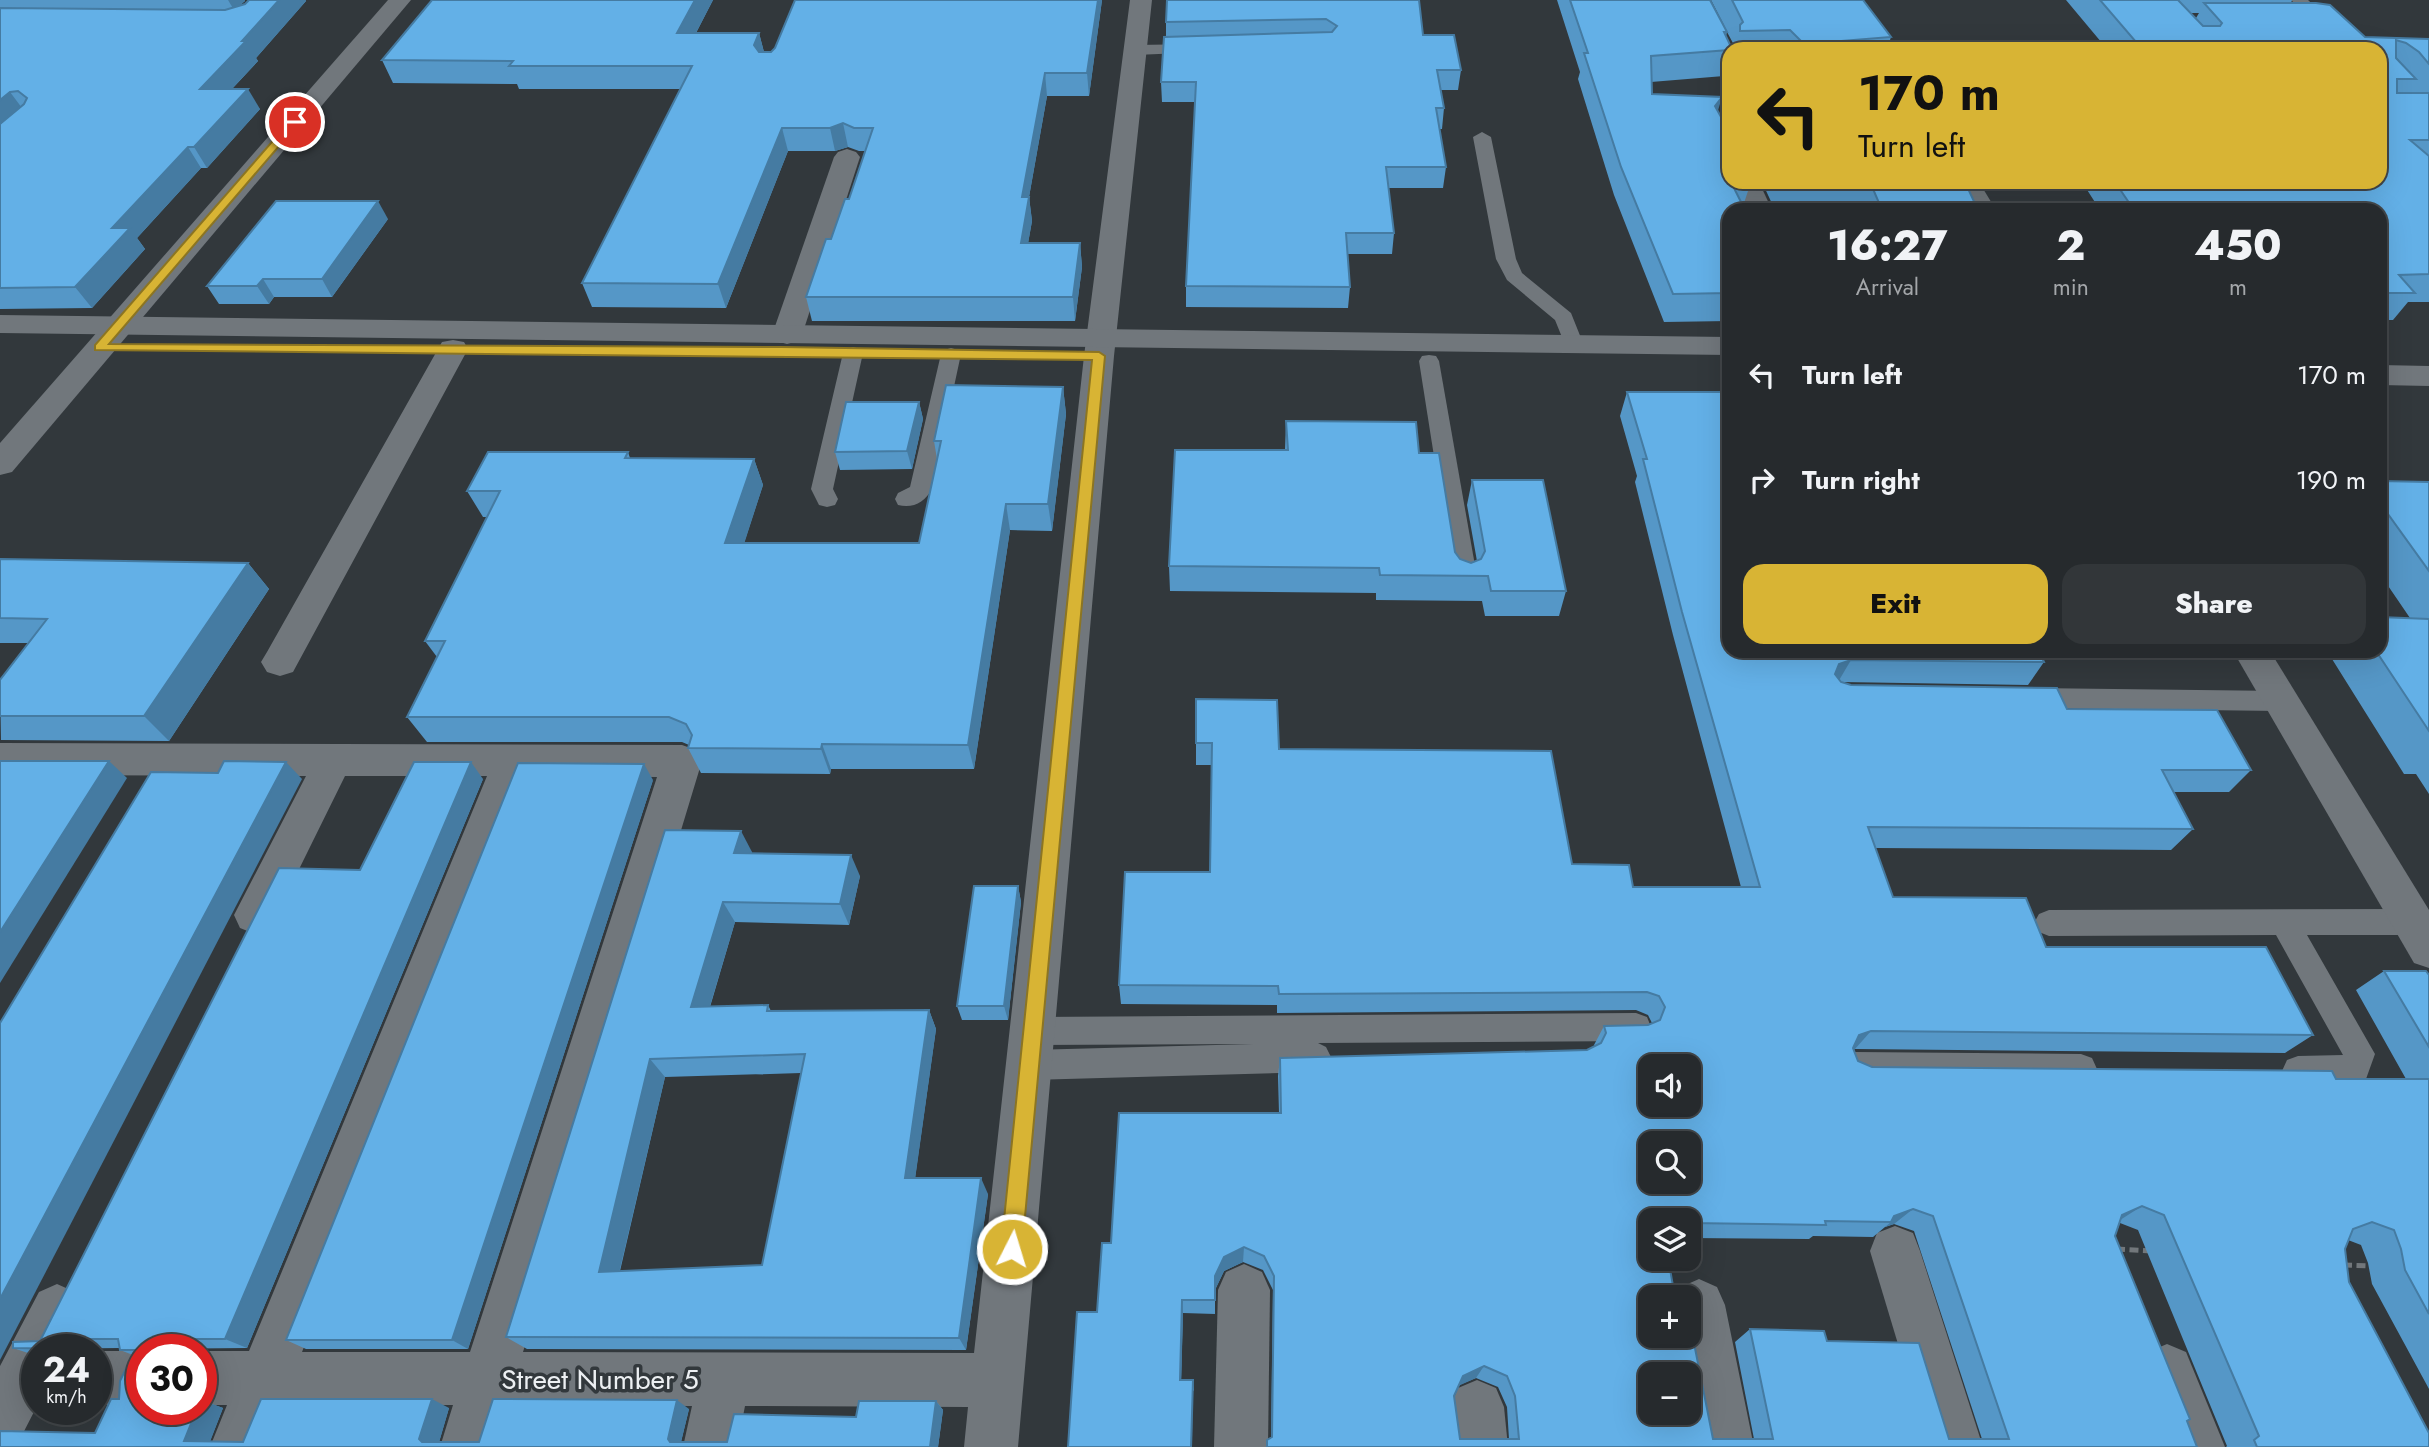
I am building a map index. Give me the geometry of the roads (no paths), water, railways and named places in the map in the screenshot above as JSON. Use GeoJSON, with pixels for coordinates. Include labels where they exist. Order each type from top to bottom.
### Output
{"type":"FeatureCollection","features":[{"type":"Feature","properties":{"kind":"street"},"geometry":{"type":"LineString","coordinates":[[0,464],[10,441],[109,337],[400,0]]}},
{"type":"Feature","properties":{"kind":"street"},"geometry":{"type":"LineString","coordinates":[[991,1447],[1100,346],[1141,0]]}},
{"type":"Feature","properties":{"kind":"street"},"geometry":{"type":"LineString","coordinates":[[787,335],[847,157]]}},
{"type":"Feature","properties":{"kind":"street"},"geometry":{"type":"LineString","coordinates":[[0,324],[109,337],[453,349],[951,354],[1100,346],[1573,343],[1722,346]]}},
{"type":"Feature","properties":{"kind":"street"},"geometry":{"type":"LineString","coordinates":[[0,345],[109,337],[787,335],[1429,361],[1722,365]]}},
{"type":"Feature","properties":{"kind":"street"},"geometry":{"type":"LineString","coordinates":[[280,662],[453,349]]}},
{"type":"Feature","properties":{"kind":"street"},"geometry":{"type":"LineString","coordinates":[[2387,351],[2429,351]]}},
{"type":"Feature","properties":{"kind":"street"},"geometry":{"type":"LineString","coordinates":[[2387,375],[2429,376]]}},
{"type":"Feature","properties":{"kind":"street"},"geometry":{"type":"LineString","coordinates":[[2255,658],[2421,935]]}},
{"type":"Feature","properties":{"kind":"street"},"geometry":{"type":"LineString","coordinates":[[0,759],[152,776],[333,761],[682,761],[467,1447]]}},
{"type":"Feature","properties":{"kind":"street"},"geometry":{"type":"LineString","coordinates":[[240,946],[333,761]]}},
{"type":"Feature","properties":{"kind":"street"},"geometry":{"type":"LineString","coordinates":[[237,1447],[513,761]]}},
{"type":"Feature","properties":{"kind":"street"},"geometry":{"type":"LineString","coordinates":[[1895,1251],[1956,1447]]}},
{"type":"Feature","properties":{"kind":"street"},"geometry":{"type":"LineString","coordinates":[[15,1389],[78,1267]]}},
{"type":"Feature","properties":{"kind":"street"},"geometry":{"type":"LineString","coordinates":[[1241,1447],[1244,1290]]}},
{"type":"Feature","properties":{"kind":"street"},"geometry":{"type":"LineString","coordinates":[[1701,1315],[1727,1447]]}},
{"type":"Feature","properties":{"kind":"street"},"geometry":{"type":"LineString","coordinates":[[2148,1323],[2198,1447]]}},
{"type":"Feature","properties":{"kind":"street","name":"Street Number 5"},"geometry":{"type":"LineString","coordinates":[[217,1378],[999,1380]]}},
{"type":"Feature","properties":{"kind":"street"},"geometry":{"type":"LineString","coordinates":[[710,1447],[724,1379]]}},
{"type":"Feature","properties":{"kind":"lane"},"geometry":{"type":"LineString","coordinates":[[2299,0],[2345,42]]}},
{"type":"Feature","properties":{"kind":"lane"},"geometry":{"type":"LineString","coordinates":[[2295,21],[2322,21]]}},
{"type":"Feature","properties":{"kind":"lane"},"geometry":{"type":"LineString","coordinates":[[1135,50],[1219,48]]}},
{"type":"Feature","properties":{"kind":"lane"},"geometry":{"type":"LineString","coordinates":[[1482,136],[1510,267],[1514,276],[1564,317],[1573,343]]}},
{"type":"Feature","properties":{"kind":"lane"},"geometry":{"type":"LineString","coordinates":[[827,499],[822,489],[853,352]]}},
{"type":"Feature","properties":{"kind":"lane"},"geometry":{"type":"LineString","coordinates":[[906,499],[916,495],[921,489],[951,354]]}},
{"type":"Feature","properties":{"kind":"lane"},"geometry":{"type":"LineString","coordinates":[[1429,361],[1465,577]]}},
{"type":"Feature","properties":{"kind":"lane"},"geometry":{"type":"LineString","coordinates":[[2002,697],[2281,701]]}},
{"type":"Feature","properties":{"kind":"lane"},"geometry":{"type":"LineString","coordinates":[[2272,1071],[2341,1071],[2355,1068],[2359,1054],[2284,922]]}},
{"type":"Feature","properties":{"kind":"lane"},"geometry":{"type":"LineString","coordinates":[[2049,923],[2284,922],[2421,935]]}},
{"type":"Feature","properties":{"kind":"lane"},"geometry":{"type":"LineString","coordinates":[[1031,1048],[1636,1027]]}},
{"type":"Feature","properties":{"kind":"lane"},"geometry":{"type":"LineString","coordinates":[[1031,1048],[1578,1050]]}},
{"type":"Feature","properties":{"kind":"lane"},"geometry":{"type":"LineString","coordinates":[[1855,1067],[2105,1069]]}}]}
